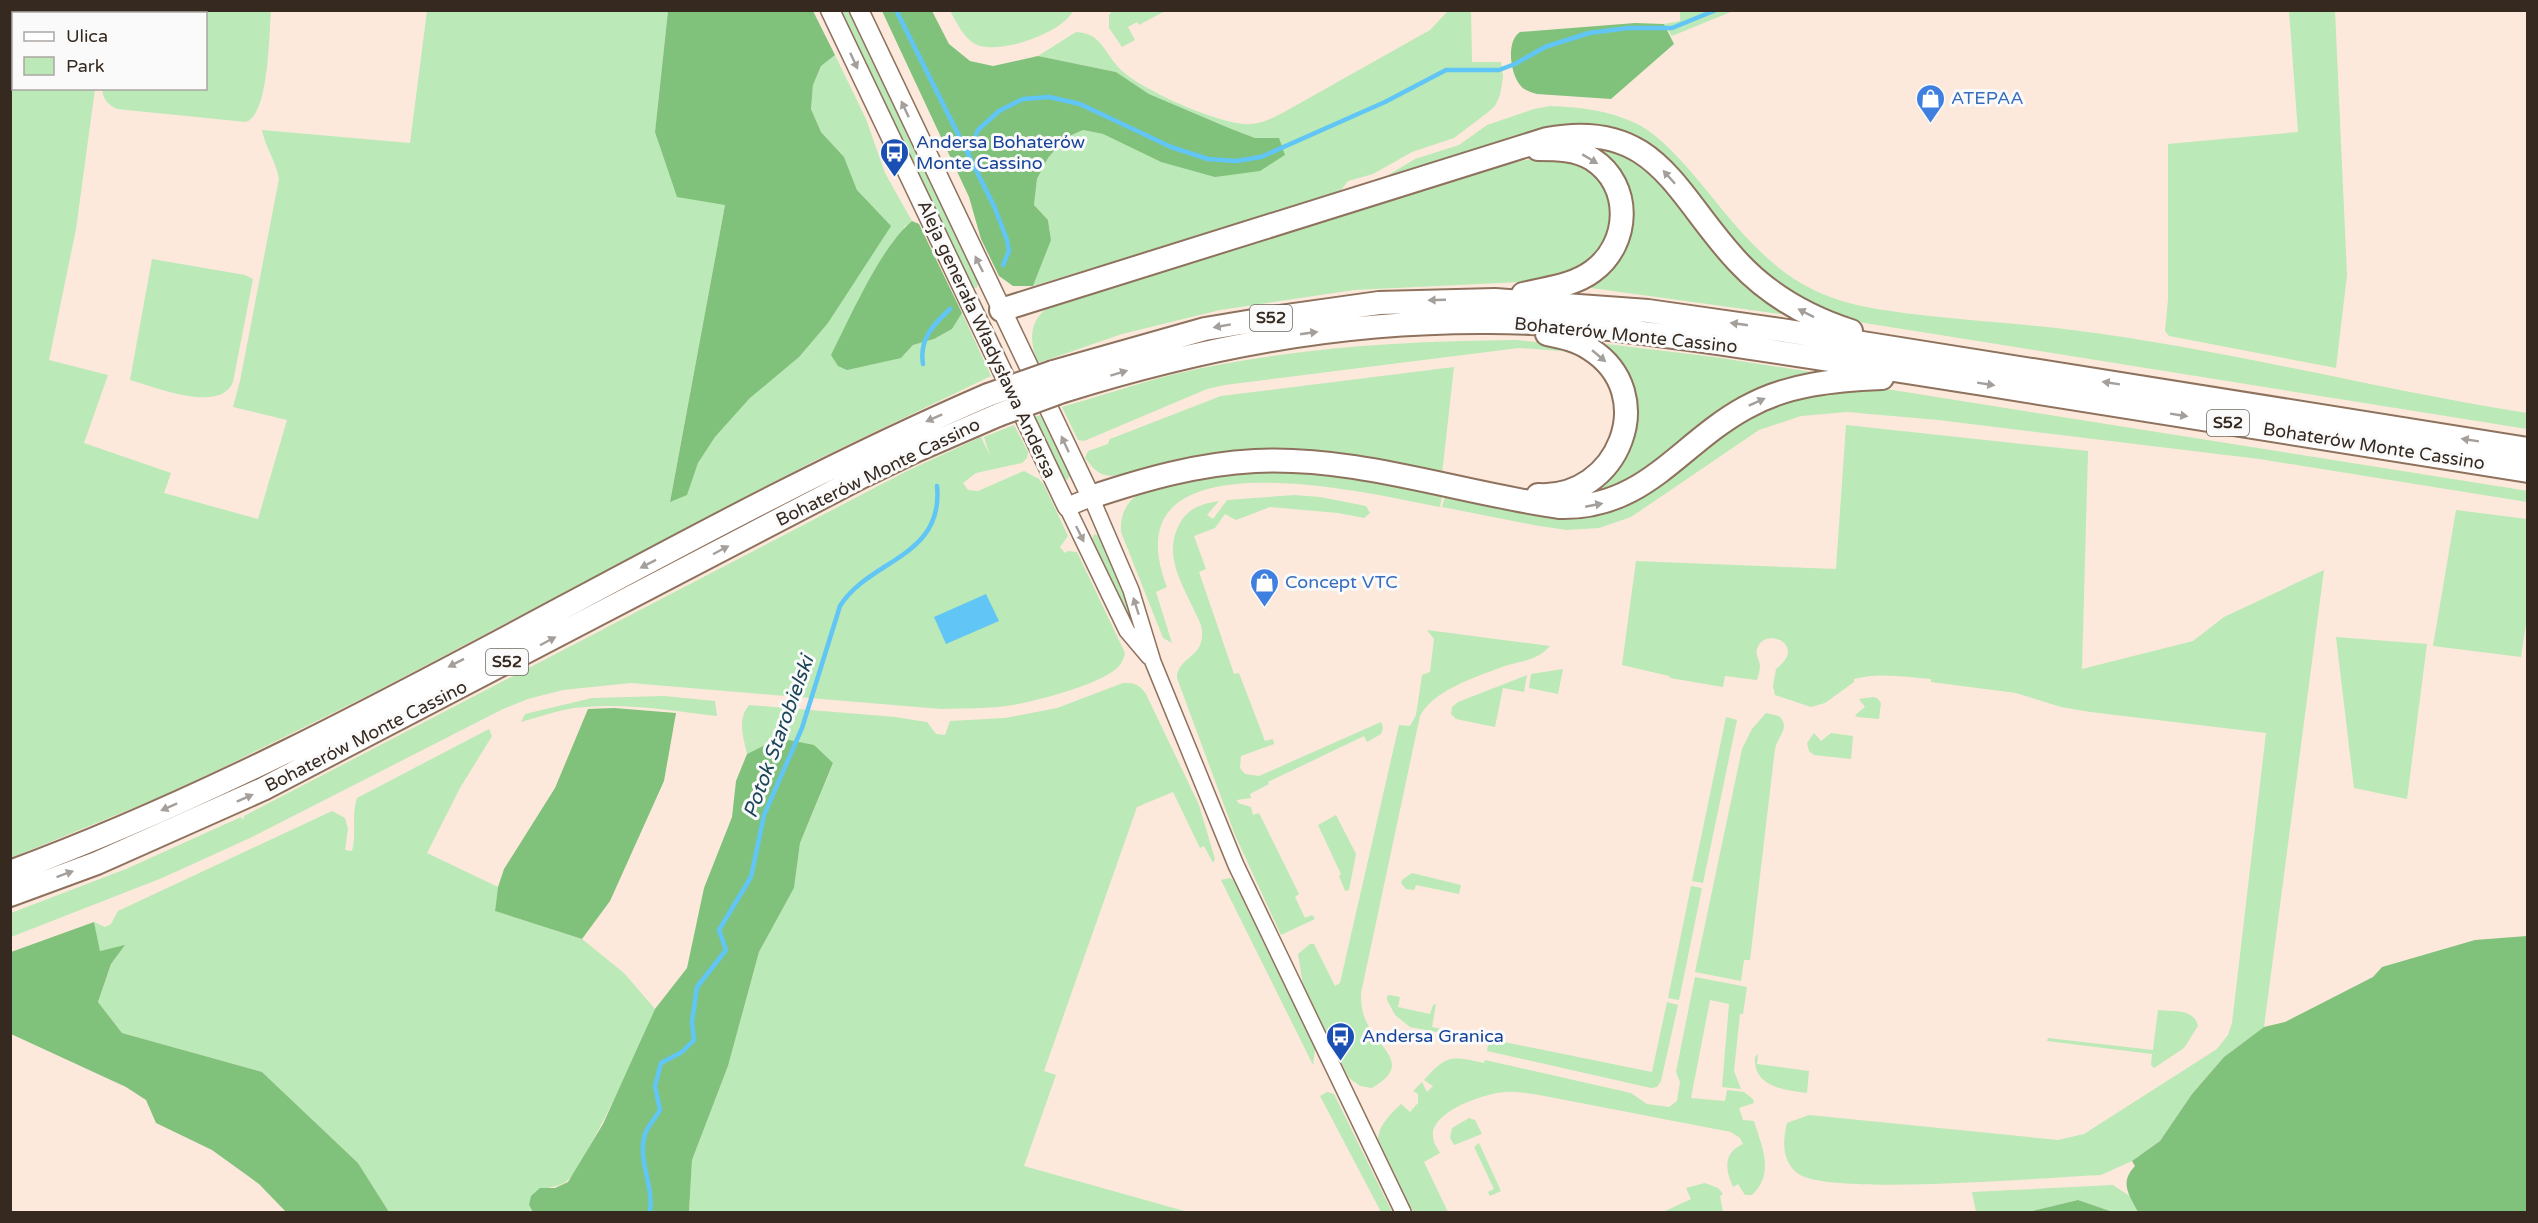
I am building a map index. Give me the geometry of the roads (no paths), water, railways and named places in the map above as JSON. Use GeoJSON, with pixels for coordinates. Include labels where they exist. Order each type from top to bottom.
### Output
{"type":"FeatureCollection","features":[{"type":"Feature","properties":{"kind":"highway"},"geometry":{"type":"LineString","coordinates":[[1001,310],[1492,156],[1567,135],[1586,134],[1625,142],[1664,170],[1738,262],[1772,292],[1793,306],[1834,325],[1921,352]]}},
{"type":"Feature","properties":{"kind":"highway"},"geometry":{"type":"LineString","coordinates":[[1492,156],[1538,149],[1580,153],[1592,159],[1611,177],[1623,209],[1616,243],[1608,256],[1592,272],[1562,285],[1495,300]]}},
{"type":"Feature","properties":{"kind":"highway","name":"Bohaterów Monte Cassino"},"geometry":{"type":"LineString","coordinates":[[10,872],[88,844],[255,768],[852,457],[1205,329],[1276,317],[1380,303],[1495,300],[1648,311],[2528,449]]}},
{"type":"Feature","properties":{"kind":"highway"},"geometry":{"type":"LineString","coordinates":[[1474,492],[1546,496],[1578,487],[1600,472],[1616,452],[1623,434],[1626,416],[1625,393],[1619,379],[1612,368],[1591,349],[1563,337],[1484,321]]}},
{"type":"Feature","properties":{"kind":"highway","name":"Bohaterów Monte Cassino"},"geometry":{"type":"LineString","coordinates":[[1058,381],[1136,368],[1266,339],[1373,326],[1484,321],[1577,326],[1644,333],[1929,375],[2528,471]]}},
{"type":"Feature","properties":{"kind":"highway"},"geometry":{"type":"LineString","coordinates":[[1091,496],[1175,472],[1256,461],[1283,461],[1342,466],[1560,507],[1578,507],[1607,502],[1641,485],[1726,420],[1761,400],[1808,385],[1840,380],[1929,375]]}},
{"type":"Feature","properties":{"kind":"highway","name":"Bohaterów Monte Cassino"},"geometry":{"type":"LineString","coordinates":[[10,895],[97,863],[263,789],[863,476],[925,446],[993,405]]}},
{"type":"Feature","properties":{"kind":"main road","name":"Aleja generała Władysława Andersa"},"geometry":{"type":"LineString","coordinates":[[830,10],[1067,507]]}},
{"type":"Feature","properties":{"kind":"main road","name":"Aleja generała Władysława Andersa"},"geometry":{"type":"LineString","coordinates":[[859,10],[1091,496]]}},
{"type":"Feature","properties":{"kind":"main road"},"geometry":{"type":"LineString","coordinates":[[978,320],[1001,310]]}},
{"type":"Feature","properties":{"kind":"main road"},"geometry":{"type":"LineString","coordinates":[[1067,507],[1091,496]]}},
{"type":"Feature","properties":{"kind":"street","name":"Aleja generała Władysława Andersa"},"geometry":{"type":"LineString","coordinates":[[1091,496],[1131,590],[1153,662],[1236,865],[1403,1212]]}},
{"type":"Feature","properties":{"kind":"street","name":"Aleja generała Władysława Andersa"},"geometry":{"type":"LineString","coordinates":[[1067,507],[1127,631],[1153,662]]}},
{"type":"Feature","properties":{"kind":"water"},"geometry":{"type":"Polygon","coordinates":[[[986,594],[999,621],[946,644],[934,617],[986,594]]]}},
{"type":"Feature","properties":{"kind":"waterway"},"geometry":{"type":"LineString","coordinates":[[896,10],[994,206],[1009,251],[1003,265]]}},
{"type":"Feature","properties":{"kind":"waterway"},"geometry":{"type":"LineString","coordinates":[[969,152],[978,130],[999,111],[1023,99],[1049,97],[1080,104],[1171,147],[1208,159],[1236,161],[1261,157],[1385,102],[1446,70],[1499,70],[1545,47],[1589,33],[1628,28],[1672,28],[1716,10]]}},
{"type":"Feature","properties":{"kind":"waterway"},"geometry":{"type":"LineString","coordinates":[[923,364],[925,340],[933,327],[950,309]]}},
{"type":"Feature","properties":{"kind":"waterway","name":"Potok Starobielski"},"geometry":{"type":"LineString","coordinates":[[650,1212],[650,1192],[644,1163],[643,1143],[646,1131],[660,1110],[655,1086],[661,1063],[682,1052],[694,1040],[692,1022],[697,987],[726,950],[719,930],[751,877],[764,815],[802,728],[840,606],[853,590],[917,543],[929,529],[936,510],[937,486]]}},
{"type":"Feature","properties":{"kind":"place","name":"ATEPAA"},"geometry":{"type":"Point","coordinates":[1930,124]}},
{"type":"Feature","properties":{"kind":"place","name":"Andersa Bohaterów Monte Cassino"},"geometry":{"type":"Point","coordinates":[895,178]}},
{"type":"Feature","properties":{"kind":"place","name":"Concept VTC"},"geometry":{"type":"Point","coordinates":[1264,608]}},
{"type":"Feature","properties":{"kind":"place","name":"Andersa Granica"},"geometry":{"type":"Point","coordinates":[1341,1062]}}]}
